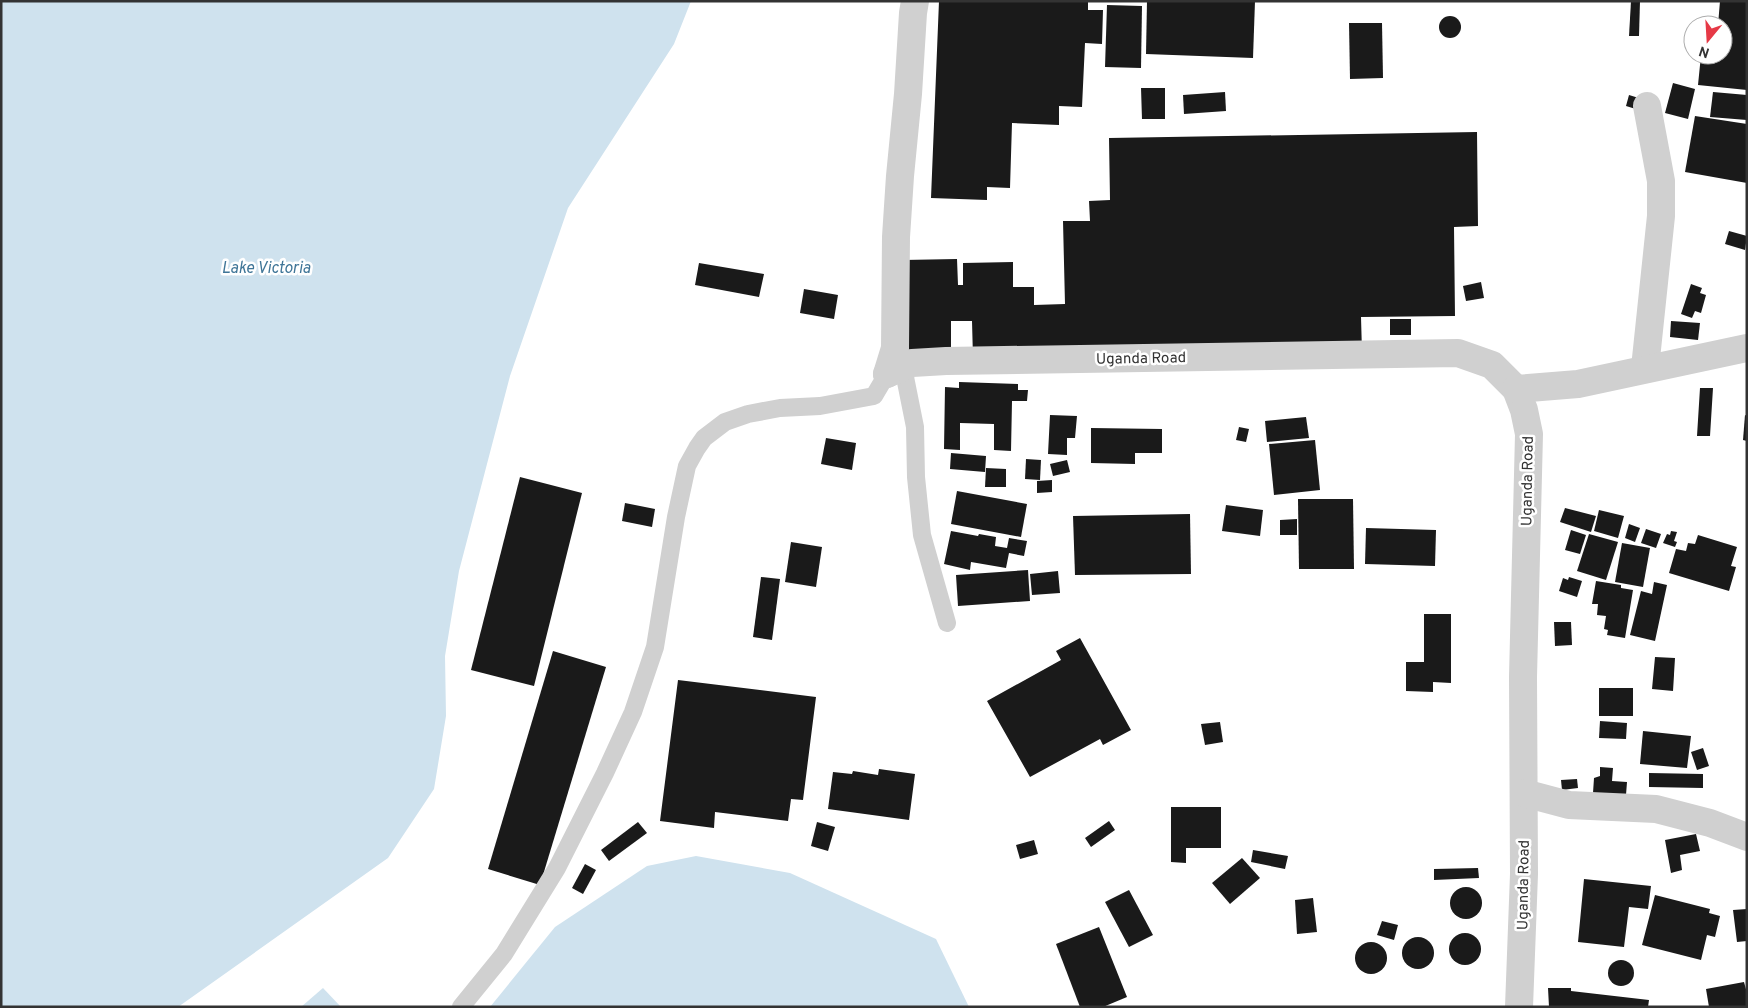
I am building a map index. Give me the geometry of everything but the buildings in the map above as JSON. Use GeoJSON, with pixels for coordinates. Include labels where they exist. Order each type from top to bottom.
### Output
{"type":"FeatureCollection","features":[{"type":"Feature","properties":{"kind":"street"},"geometry":{"type":"LineString","coordinates":[[895,371],[896,237],[915,1]]}},
{"type":"Feature","properties":{"kind":"street"},"geometry":{"type":"LineString","coordinates":[[1645,368],[1661,207],[1661,181],[1647,106]]}},
{"type":"Feature","properties":{"kind":"street"},"geometry":{"type":"LineString","coordinates":[[1516,389],[1578,384],[1645,368],[1747,348]]}},
{"type":"Feature","properties":{"kind":"street","name":"Uganda Road"},"geometry":{"type":"LineString","coordinates":[[895,371],[912,363],[946,361],[1458,353],[1492,365],[1516,389],[1524,410],[1529,434],[1523,677],[1523,910],[1519,1007]]}},
{"type":"Feature","properties":{"kind":"street"},"geometry":{"type":"LineString","coordinates":[[1524,793],[1569,805],[1656,809],[1710,823],[1747,837]]}},
{"type":"Feature","properties":{"kind":"lane"},"geometry":{"type":"LineString","coordinates":[[895,371],[915,428],[916,477],[922,535],[947,623]]}},
{"type":"Feature","properties":{"kind":"lane"},"geometry":{"type":"LineString","coordinates":[[461,1007],[504,954],[557,868],[634,712],[655,647],[676,517],[688,466],[697,448],[704,438],[725,422],[748,414],[780,408],[820,406],[874,396],[895,371]]}},
{"type":"Feature","properties":{"kind":"water","name":"Lake Victoria"},"geometry":{"type":"Polygon","coordinates":[[[1,1],[691,1],[674,44],[568,208],[510,376],[459,571],[445,656],[446,716],[434,789],[388,858],[178,1007],[1,1007],[1,1]]]}},
{"type":"Feature","properties":{"kind":"water"},"geometry":{"type":"Polygon","coordinates":[[[696,856],[790,873],[936,939],[969,1007],[490,1007],[555,927],[647,866],[696,856]]]}},
{"type":"Feature","properties":{"kind":"water"},"geometry":{"type":"Polygon","coordinates":[[[323,988],[341,1007],[301,1007],[323,988]]]}}]}
